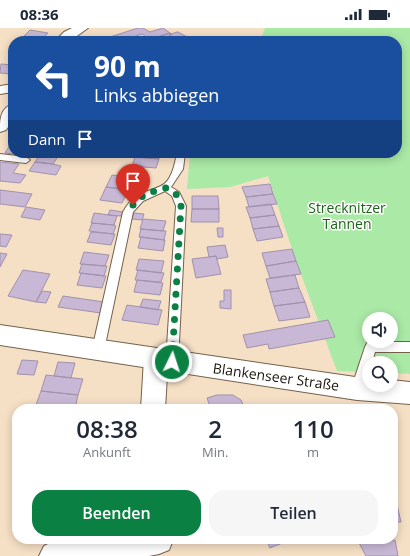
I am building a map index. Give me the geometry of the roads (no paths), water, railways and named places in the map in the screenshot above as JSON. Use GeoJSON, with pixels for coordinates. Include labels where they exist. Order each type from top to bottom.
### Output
{"type":"FeatureCollection","features":[{"type":"Feature","properties":{"kind":"main road","name":"Blankenseer Straße"},"geometry":{"type":"LineString","coordinates":[[0,335],[357,389],[410,392]]}},
{"type":"Feature","properties":{"kind":"street"},"geometry":{"type":"LineString","coordinates":[[68,36],[82,28]]}},
{"type":"Feature","properties":{"kind":"street"},"geometry":{"type":"LineString","coordinates":[[0,127],[8,116]]}},
{"type":"Feature","properties":{"kind":"street"},"geometry":{"type":"LineString","coordinates":[[153,404],[153,390],[164,361]]}},
{"type":"Feature","properties":{"kind":"street"},"geometry":{"type":"LineString","coordinates":[[54,556],[160,545]]}},
{"type":"Feature","properties":{"kind":"lane"},"geometry":{"type":"LineString","coordinates":[[9,158],[26,160]]}},
{"type":"Feature","properties":{"kind":"lane"},"geometry":{"type":"LineString","coordinates":[[98,350],[128,212],[145,194],[166,188],[179,169],[180,158]]}},
{"type":"Feature","properties":{"kind":"lane"},"geometry":{"type":"LineString","coordinates":[[164,361],[181,206],[176,194],[166,188]]}},
{"type":"Feature","properties":{"kind":"lane"},"geometry":{"type":"LineString","coordinates":[[357,389],[371,347],[410,347]]}},
{"type":"Feature","properties":{"kind":"park label","name":"Strecknitzer Tannen"},"geometry":{"type":"Point","coordinates":[347,216]}}]}
